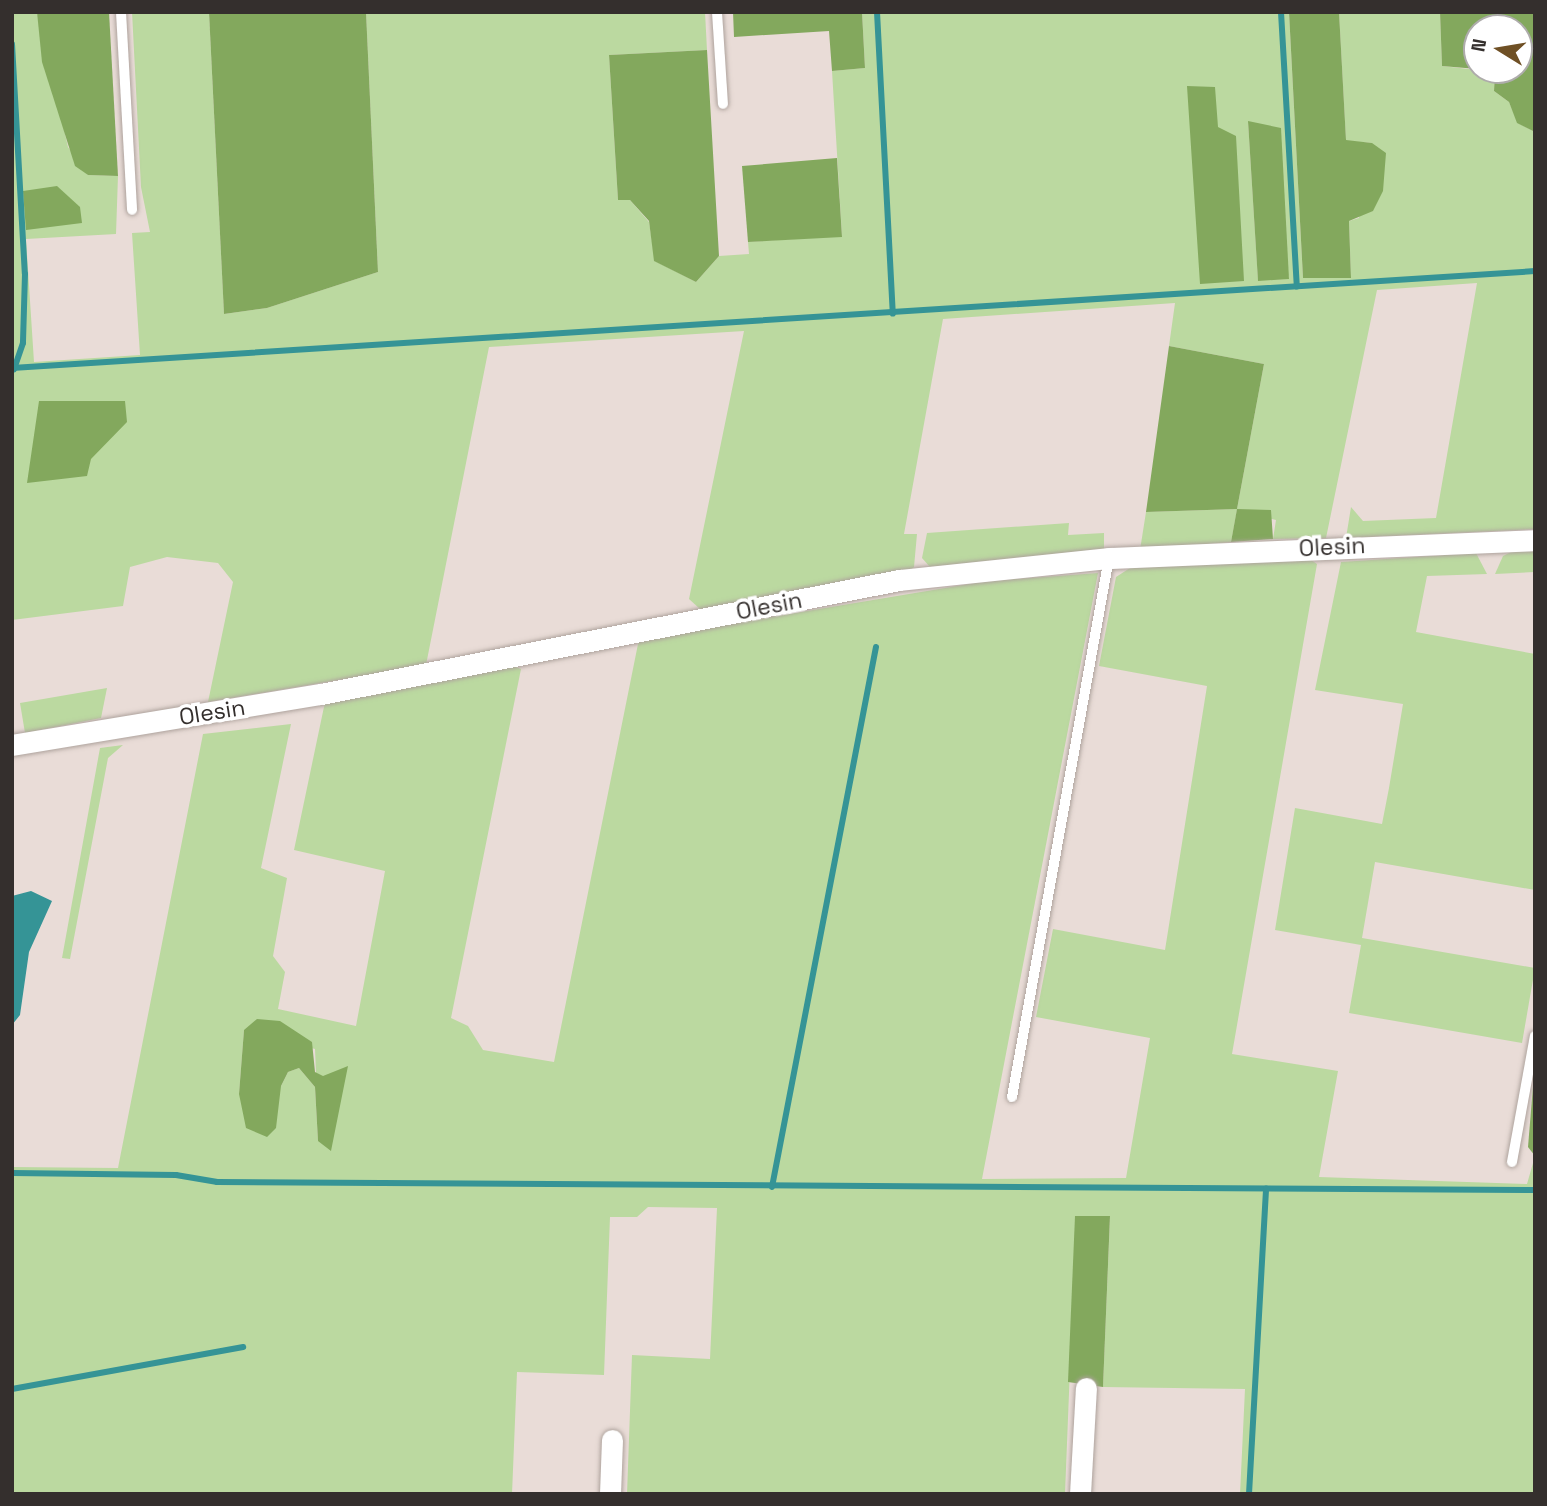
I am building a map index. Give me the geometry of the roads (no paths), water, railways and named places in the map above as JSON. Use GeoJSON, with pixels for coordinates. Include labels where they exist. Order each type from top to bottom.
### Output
{"type":"FeatureCollection","features":[{"type":"Feature","properties":{"kind":"street","name":"Olesin"},"geometry":{"type":"LineString","coordinates":[[12,745],[321,694],[898,580],[1109,558],[1535,540]]}},
{"type":"Feature","properties":{"kind":"street"},"geometry":{"type":"LineString","coordinates":[[1080,1494],[1086,1388]]}},
{"type":"Feature","properties":{"kind":"street"},"geometry":{"type":"LineString","coordinates":[[610,1494],[612,1440]]}},
{"type":"Feature","properties":{"kind":"lane"},"geometry":{"type":"LineString","coordinates":[[121,12],[132,210]]}},
{"type":"Feature","properties":{"kind":"lane"},"geometry":{"type":"LineString","coordinates":[[717,12],[723,104]]}},
{"type":"Feature","properties":{"kind":"lane"},"geometry":{"type":"LineString","coordinates":[[1012,1097],[1109,558]]}},
{"type":"Feature","properties":{"kind":"lane"},"geometry":{"type":"LineString","coordinates":[[1512,1162],[1535,1036]]}},
{"type":"Feature","properties":{"kind":"water"},"geometry":{"type":"Polygon","coordinates":[[[31,891],[52,901],[29,952],[20,1015],[12,1025],[12,896],[31,891]]]}},
{"type":"Feature","properties":{"kind":"waterway"},"geometry":{"type":"LineString","coordinates":[[877,12],[893,314]]}},
{"type":"Feature","properties":{"kind":"waterway"},"geometry":{"type":"LineString","coordinates":[[1281,12],[1297,287]]}},
{"type":"Feature","properties":{"kind":"waterway"},"geometry":{"type":"LineString","coordinates":[[12,44],[25,274],[23,343],[14,369]]}},
{"type":"Feature","properties":{"kind":"waterway"},"geometry":{"type":"LineString","coordinates":[[12,368],[1535,271]]}},
{"type":"Feature","properties":{"kind":"waterway"},"geometry":{"type":"LineString","coordinates":[[772,1187],[876,647]]}},
{"type":"Feature","properties":{"kind":"waterway"},"geometry":{"type":"LineString","coordinates":[[12,1173],[176,1175],[217,1182],[1535,1190]]}},
{"type":"Feature","properties":{"kind":"waterway"},"geometry":{"type":"LineString","coordinates":[[1249,1494],[1266,1188]]}},
{"type":"Feature","properties":{"kind":"waterway"},"geometry":{"type":"LineString","coordinates":[[12,1389],[243,1347]]}}]}
